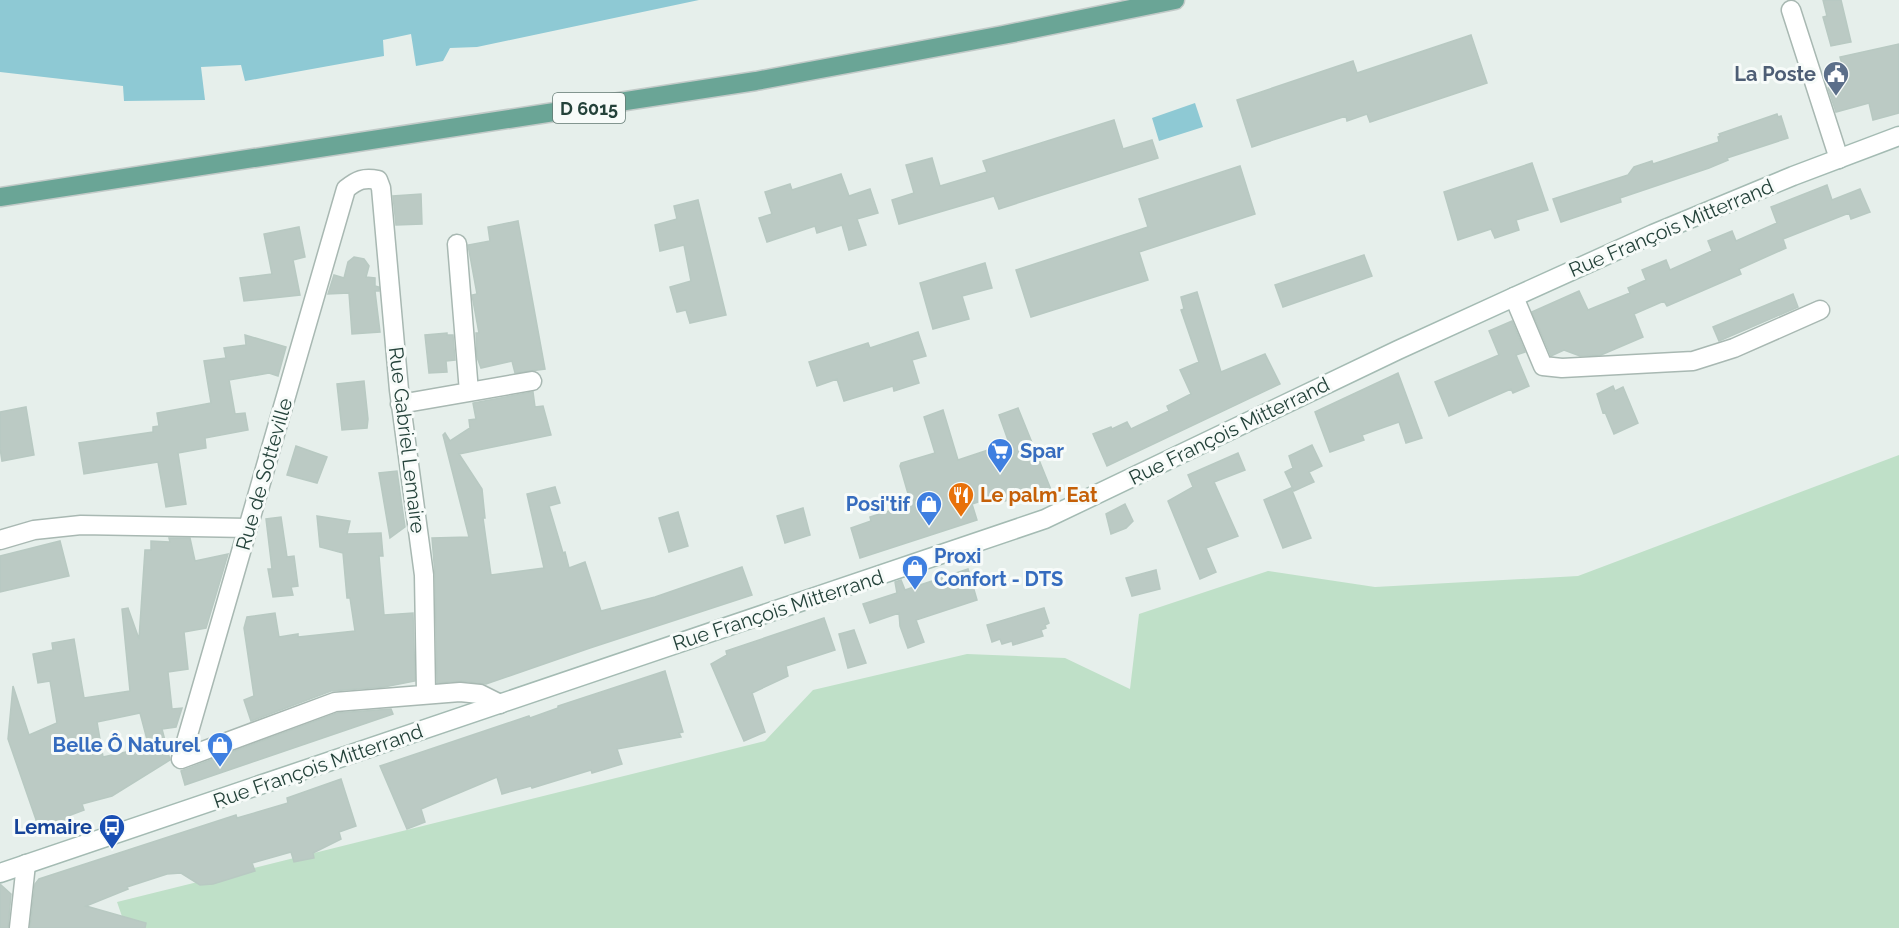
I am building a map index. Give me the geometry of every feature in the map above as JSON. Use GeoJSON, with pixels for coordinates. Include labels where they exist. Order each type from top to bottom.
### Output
{"type":"FeatureCollection","features":[{"type":"Feature","properties":{"kind":"main road","name":"D 6015"},"geometry":{"type":"LineString","coordinates":[[0,197],[756,81],[1175,0]]}},
{"type":"Feature","properties":{"kind":"street"},"geometry":{"type":"LineString","coordinates":[[1791,10],[1839,159]]}},
{"type":"Feature","properties":{"kind":"street","name":"Rue François Mitterrand"},"geometry":{"type":"LineString","coordinates":[[0,873],[1045,519],[1514,297],[1664,230],[1899,136]]}},
{"type":"Feature","properties":{"kind":"street","name":"Rue Gabriel Lemaire"},"geometry":{"type":"LineString","coordinates":[[346,189],[357,180],[369,178],[378,180],[381,188],[400,404],[424,575],[426,693]]}},
{"type":"Feature","properties":{"kind":"street","name":"Rue de Sotteville"},"geometry":{"type":"LineString","coordinates":[[346,189],[181,759],[335,702],[426,693]]}},
{"type":"Feature","properties":{"kind":"street"},"geometry":{"type":"LineString","coordinates":[[457,244],[469,392]]}},
{"type":"Feature","properties":{"kind":"street"},"geometry":{"type":"LineString","coordinates":[[1514,297],[1543,366],[1562,368],[1693,361],[1734,348],[1820,310]]}},
{"type":"Feature","properties":{"kind":"street"},"geometry":{"type":"LineString","coordinates":[[400,404],[532,381]]}},
{"type":"Feature","properties":{"kind":"street"},"geometry":{"type":"LineString","coordinates":[[0,540],[34,530],[81,525],[248,528]]}},
{"type":"Feature","properties":{"kind":"street"},"geometry":{"type":"LineString","coordinates":[[426,693],[480,694],[500,704]]}},
{"type":"Feature","properties":{"kind":"street"},"geometry":{"type":"LineString","coordinates":[[19,928],[26,864]]}},
{"type":"Feature","properties":{"kind":"green space"},"geometry":{"type":"Polygon","coordinates":[[[1899,455],[1899,928],[126,928],[117,902],[765,741],[813,690],[967,654],[1065,658],[1130,689],[1139,614],[1268,571],[1375,587],[1578,576],[1899,455]]]}},
{"type":"Feature","properties":{"kind":"water"},"geometry":{"type":"Polygon","coordinates":[[[0,0],[699,0],[477,47],[450,48],[443,61],[416,66],[411,34],[383,40],[384,56],[245,81],[241,65],[201,67],[205,100],[124,101],[123,86],[0,72],[0,0]]]}},
{"type":"Feature","properties":{"kind":"water"},"geometry":{"type":"Polygon","coordinates":[[[1195,103],[1203,127],[1159,141],[1152,118],[1195,103]]]}},
{"type":"Feature","properties":{"kind":"building"},"geometry":{"type":"Polygon","coordinates":[[[1823,0],[1841,0],[1851,42],[1831,46],[1823,17],[1827,16],[1823,0]]]}},
{"type":"Feature","properties":{"kind":"building"},"geometry":{"type":"Polygon","coordinates":[[[1471,35],[1487,83],[1370,122],[1367,114],[1347,121],[1346,116],[1252,147],[1237,100],[1353,61],[1357,73],[1471,35]]]}},
{"type":"Feature","properties":{"kind":"building"},"geometry":{"type":"Polygon","coordinates":[[[1899,44],[1899,113],[1873,120],[1869,103],[1836,112],[1828,88],[1847,83],[1840,57],[1899,44]]]}},
{"type":"Feature","properties":{"kind":"building"},"geometry":{"type":"Polygon","coordinates":[[[1777,114],[1778,117],[1781,116],[1788,138],[1727,158],[1728,160],[1709,168],[1620,198],[1621,202],[1561,222],[1553,199],[1628,175],[1634,167],[1652,161],[1653,164],[1719,142],[1719,134],[1777,114]]]}},
{"type":"Feature","properties":{"kind":"building"},"geometry":{"type":"Polygon","coordinates":[[[1114,120],[1123,149],[1152,140],[1158,158],[999,209],[994,196],[899,224],[892,200],[914,193],[906,165],[932,158],[940,186],[987,172],[983,161],[1114,120]]]}},
{"type":"Feature","properties":{"kind":"building"},"geometry":{"type":"Polygon","coordinates":[[[1532,163],[1548,210],[1516,220],[1519,230],[1495,238],[1491,229],[1458,240],[1444,192],[1532,163]]]}},
{"type":"Feature","properties":{"kind":"building"},"geometry":{"type":"Polygon","coordinates":[[[1240,166],[1255,214],[1139,252],[1148,280],[1031,317],[1016,270],[1148,227],[1139,199],[1240,166]]]}},
{"type":"Feature","properties":{"kind":"building"},"geometry":{"type":"Polygon","coordinates":[[[841,174],[849,196],[870,189],[878,213],[857,219],[866,245],[849,250],[842,225],[817,233],[815,226],[767,242],[759,218],[772,214],[765,192],[790,184],[792,190],[841,174]]]}},
{"type":"Feature","properties":{"kind":"building"},"geometry":{"type":"Polygon","coordinates":[[[1827,185],[1832,200],[1860,189],[1870,212],[1851,219],[1849,213],[1783,239],[1786,248],[1739,269],[1741,274],[1667,306],[1664,301],[1634,314],[1643,337],[1601,355],[1580,356],[1564,350],[1551,356],[1532,312],[1579,291],[1588,310],[1630,293],[1628,288],[1646,280],[1642,270],[1666,260],[1670,270],[1712,251],[1708,241],[1732,231],[1736,241],[1777,223],[1771,207],[1827,185]]]}},
{"type":"Feature","properties":{"kind":"building"},"geometry":{"type":"Polygon","coordinates":[[[421,194],[422,224],[396,225],[393,196],[421,194]]]}},
{"type":"Feature","properties":{"kind":"building"},"geometry":{"type":"Polygon","coordinates":[[[698,200],[726,315],[690,323],[686,310],[677,312],[670,287],[691,281],[684,245],[660,251],[655,225],[677,219],[674,206],[698,200]]]}},
{"type":"Feature","properties":{"kind":"building"},"geometry":{"type":"Polygon","coordinates":[[[518,221],[545,369],[515,373],[512,361],[481,368],[477,357],[476,333],[479,333],[472,295],[477,294],[468,245],[490,241],[488,227],[518,221]]]}},
{"type":"Feature","properties":{"kind":"building"},"geometry":{"type":"Polygon","coordinates":[[[299,227],[305,257],[293,260],[300,295],[244,301],[240,278],[272,274],[264,234],[299,227]]]}},
{"type":"Feature","properties":{"kind":"building"},"geometry":{"type":"Polygon","coordinates":[[[1364,255],[1372,276],[1283,307],[1275,285],[1364,255]]]}},
{"type":"Feature","properties":{"kind":"building"},"geometry":{"type":"Polygon","coordinates":[[[354,257],[364,259],[369,266],[366,277],[375,278],[375,286],[379,287],[379,291],[375,291],[380,332],[352,334],[349,293],[328,294],[334,275],[344,278],[348,262],[354,257]]]}},
{"type":"Feature","properties":{"kind":"building"},"geometry":{"type":"Polygon","coordinates":[[[985,263],[992,288],[962,296],[969,319],[933,329],[920,283],[985,263]]]}},
{"type":"Feature","properties":{"kind":"building"},"geometry":{"type":"Polygon","coordinates":[[[1197,292],[1221,372],[1265,354],[1280,384],[1107,466],[1093,434],[1127,422],[1131,429],[1169,411],[1167,406],[1191,394],[1180,370],[1199,362],[1181,310],[1184,309],[1181,297],[1197,292]]]}},
{"type":"Feature","properties":{"kind":"building"},"geometry":{"type":"Polygon","coordinates":[[[1793,294],[1798,307],[1719,341],[1713,327],[1793,294]]]}},
{"type":"Feature","properties":{"kind":"building"},"geometry":{"type":"Polygon","coordinates":[[[1512,321],[1525,352],[1516,355],[1529,386],[1513,393],[1511,389],[1449,416],[1435,382],[1499,355],[1489,331],[1512,321]]]}},
{"type":"Feature","properties":{"kind":"building"},"geometry":{"type":"Polygon","coordinates":[[[918,332],[926,356],[912,360],[919,383],[894,391],[893,386],[844,401],[837,379],[817,386],[809,362],[868,343],[870,348],[918,332]]]}},
{"type":"Feature","properties":{"kind":"building"},"geometry":{"type":"Polygon","coordinates":[[[447,333],[447,335],[453,335],[455,360],[446,361],[447,372],[429,373],[425,335],[447,333]]]}},
{"type":"Feature","properties":{"kind":"building"},"geometry":{"type":"Polygon","coordinates":[[[245,335],[286,347],[278,376],[269,373],[229,380],[235,414],[245,413],[248,430],[205,438],[206,448],[178,453],[186,504],[166,507],[158,462],[84,474],[79,443],[153,432],[153,427],[159,426],[157,413],[211,403],[204,361],[226,358],[224,348],[246,345],[245,335]]]}},
{"type":"Feature","properties":{"kind":"building"},"geometry":{"type":"Polygon","coordinates":[[[1398,373],[1422,438],[1406,443],[1399,422],[1362,435],[1364,440],[1330,452],[1315,412],[1398,373]]]}},
{"type":"Feature","properties":{"kind":"building"},"geometry":{"type":"Polygon","coordinates":[[[364,381],[367,428],[342,430],[337,384],[364,381]]]}},
{"type":"Feature","properties":{"kind":"building"},"geometry":{"type":"Polygon","coordinates":[[[1613,386],[1615,391],[1623,387],[1638,423],[1614,434],[1605,412],[1603,413],[1597,394],[1613,386]]]}},
{"type":"Feature","properties":{"kind":"building"},"geometry":{"type":"Polygon","coordinates":[[[533,392],[535,407],[543,406],[551,435],[459,454],[482,489],[485,518],[483,518],[491,575],[544,568],[527,494],[555,487],[560,503],[549,506],[563,553],[565,552],[569,568],[585,562],[601,611],[655,597],[742,567],[752,595],[486,684],[461,681],[437,683],[432,538],[469,537],[443,435],[445,433],[450,441],[470,428],[469,420],[476,419],[473,403],[533,392]]]}},
{"type":"Feature","properties":{"kind":"building"},"geometry":{"type":"Polygon","coordinates":[[[26,407],[34,455],[2,461],[0,412],[26,407]]]}},
{"type":"Feature","properties":{"kind":"building"},"geometry":{"type":"Polygon","coordinates":[[[1018,408],[1052,492],[1031,501],[1029,494],[1005,501],[1003,494],[972,504],[977,520],[860,558],[851,528],[871,521],[870,517],[911,504],[901,463],[935,453],[924,417],[943,410],[958,460],[1009,443],[999,415],[1018,408]]]}},
{"type":"Feature","properties":{"kind":"building"},"geometry":{"type":"Polygon","coordinates":[[[1312,445],[1322,466],[1309,472],[1314,482],[1294,491],[1285,472],[1293,468],[1289,456],[1312,445]]]}},
{"type":"Feature","properties":{"kind":"building"},"geometry":{"type":"Polygon","coordinates":[[[296,446],[327,457],[317,483],[287,475],[296,446]]]}},
{"type":"Feature","properties":{"kind":"building"},"geometry":{"type":"Polygon","coordinates":[[[1238,453],[1245,470],[1214,482],[1238,536],[1206,548],[1216,572],[1200,579],[1168,501],[1193,487],[1188,475],[1238,453]]]}},
{"type":"Feature","properties":{"kind":"building"},"geometry":{"type":"Polygon","coordinates":[[[397,471],[405,527],[390,538],[379,473],[397,471]]]}},
{"type":"Feature","properties":{"kind":"building"},"geometry":{"type":"Polygon","coordinates":[[[1291,488],[1311,538],[1283,548],[1264,500],[1291,488]]]}},
{"type":"Feature","properties":{"kind":"building"},"geometry":{"type":"Polygon","coordinates":[[[1125,504],[1133,521],[1126,528],[1111,534],[1106,514],[1125,504]]]}},
{"type":"Feature","properties":{"kind":"building"},"geometry":{"type":"Polygon","coordinates":[[[803,508],[810,535],[785,543],[777,516],[803,508]]]}},
{"type":"Feature","properties":{"kind":"building"},"geometry":{"type":"Polygon","coordinates":[[[678,512],[688,546],[669,552],[659,518],[678,512]]]}},
{"type":"Feature","properties":{"kind":"building"},"geometry":{"type":"Polygon","coordinates":[[[317,516],[350,521],[347,534],[381,533],[383,556],[379,556],[384,615],[413,613],[415,681],[384,687],[331,691],[251,721],[244,700],[254,696],[244,628],[247,617],[275,613],[279,637],[355,631],[350,598],[347,598],[343,553],[320,547],[317,516]]]}},
{"type":"Feature","properties":{"kind":"building"},"geometry":{"type":"Polygon","coordinates":[[[281,517],[287,557],[294,556],[298,586],[291,587],[293,595],[273,597],[268,569],[272,569],[266,519],[281,517]]]}},
{"type":"Feature","properties":{"kind":"building"},"geometry":{"type":"Polygon","coordinates":[[[169,538],[190,538],[195,561],[228,554],[206,628],[184,632],[188,669],[168,672],[172,709],[182,708],[176,727],[162,729],[170,760],[112,796],[82,804],[84,810],[68,816],[70,824],[41,834],[8,739],[13,686],[29,735],[57,723],[50,681],[38,683],[33,654],[53,650],[52,643],[74,639],[84,698],[130,691],[122,609],[128,608],[139,639],[145,550],[151,550],[151,541],[170,542],[169,538]],[[140,713],[97,722],[103,757],[149,747],[140,713]]]}},
{"type":"Feature","properties":{"kind":"building"},"geometry":{"type":"Polygon","coordinates":[[[60,541],[69,576],[0,592],[0,556],[60,541]]]}},
{"type":"Feature","properties":{"kind":"building"},"geometry":{"type":"Polygon","coordinates":[[[968,569],[977,600],[916,620],[924,642],[908,648],[900,626],[899,613],[870,623],[863,604],[897,593],[895,582],[901,580],[905,590],[968,569]]]}},
{"type":"Feature","properties":{"kind":"building"},"geometry":{"type":"Polygon","coordinates":[[[1156,570],[1160,589],[1132,596],[1126,578],[1156,570]]]}},
{"type":"Feature","properties":{"kind":"building"},"geometry":{"type":"Polygon","coordinates":[[[1044,608],[1049,623],[1041,630],[1043,636],[1013,645],[1012,641],[1002,644],[1000,639],[992,642],[987,625],[1044,608]]]}},
{"type":"Feature","properties":{"kind":"building"},"geometry":{"type":"Polygon","coordinates":[[[824,618],[835,650],[786,666],[788,676],[752,693],[765,732],[744,741],[711,664],[727,655],[726,651],[824,618]]]}},
{"type":"Feature","properties":{"kind":"building"},"geometry":{"type":"Polygon","coordinates":[[[854,630],[866,663],[848,668],[839,634],[854,630]]]}},
{"type":"Feature","properties":{"kind":"building"},"geometry":{"type":"Polygon","coordinates":[[[665,671],[683,732],[679,733],[681,737],[617,749],[622,764],[592,773],[591,770],[532,788],[531,786],[502,794],[497,777],[421,809],[425,822],[407,829],[380,766],[529,716],[530,718],[558,708],[558,706],[665,671]]]}},
{"type":"Feature","properties":{"kind":"building"},"geometry":{"type":"Polygon","coordinates":[[[391,709],[393,714],[185,785],[181,771],[337,713],[391,709]]]}},
{"type":"Feature","properties":{"kind":"building"},"geometry":{"type":"Polygon","coordinates":[[[341,779],[356,826],[339,832],[341,839],[313,853],[314,858],[294,862],[291,852],[252,863],[255,871],[213,884],[200,885],[181,873],[167,874],[127,887],[128,889],[86,906],[146,923],[145,928],[30,928],[35,884],[39,879],[236,815],[237,818],[288,803],[287,798],[341,779]]]}},
{"type":"Feature","properties":{"kind":"building"},"geometry":{"type":"Polygon","coordinates":[[[0,884],[11,894],[8,928],[0,928],[0,884]]]}},
{"type":"Feature","properties":{"kind":"place","name":"La Poste"},"geometry":{"type":"Point","coordinates":[1836,97]}},
{"type":"Feature","properties":{"kind":"place","name":"Spar"},"geometry":{"type":"Point","coordinates":[1000,474]}},
{"type":"Feature","properties":{"kind":"place","name":"Le palm' Eat"},"geometry":{"type":"Point","coordinates":[961,518]}},
{"type":"Feature","properties":{"kind":"place","name":"Posi'tif"},"geometry":{"type":"Point","coordinates":[929,527]}},
{"type":"Feature","properties":{"kind":"place","name":"Proxi Confort - DTS"},"geometry":{"type":"Point","coordinates":[915,591]}},
{"type":"Feature","properties":{"kind":"place","name":"Belle Ô Naturel"},"geometry":{"type":"Point","coordinates":[220,768]}},
{"type":"Feature","properties":{"kind":"place","name":"Lemaire"},"geometry":{"type":"Point","coordinates":[112,850]}}]}
